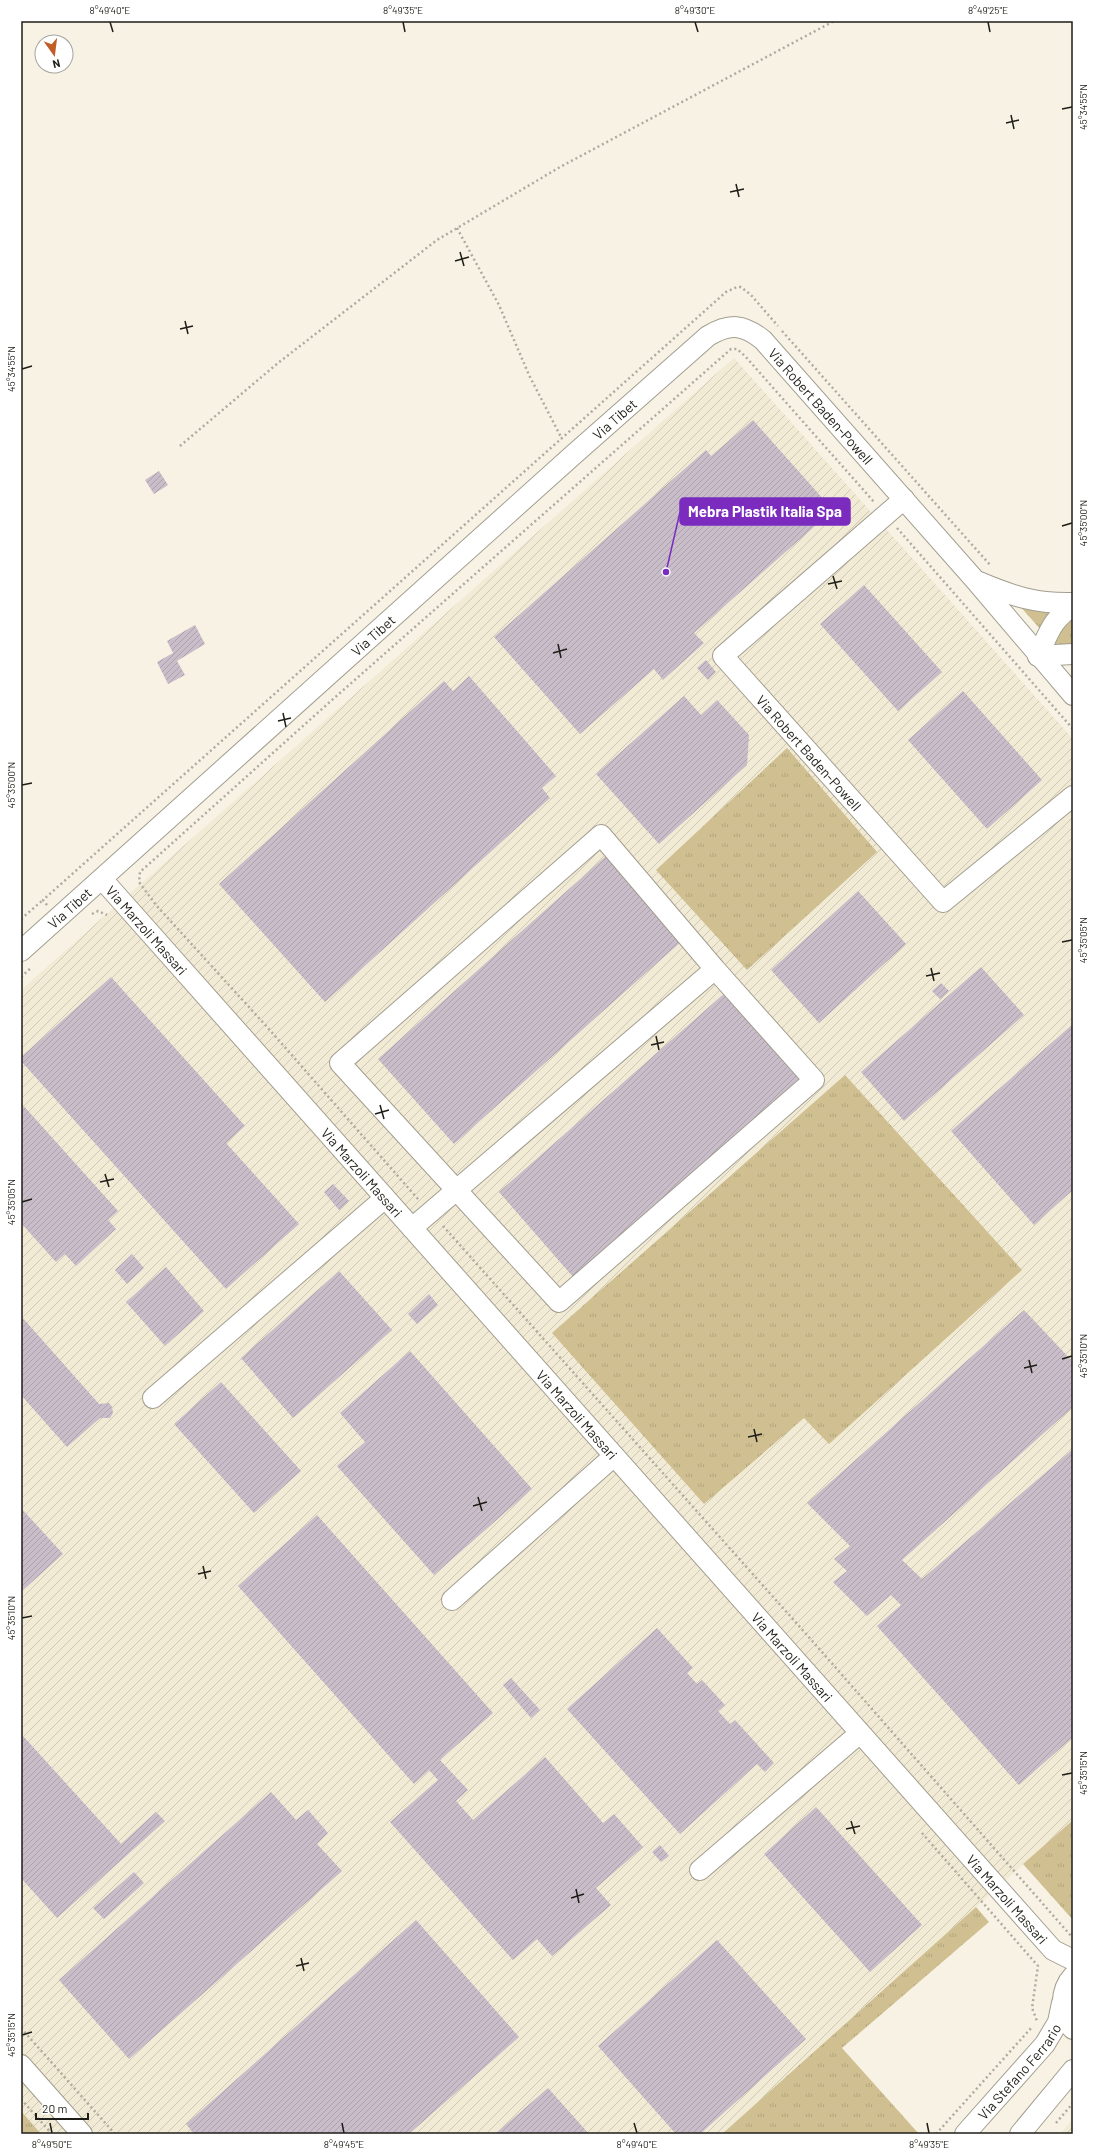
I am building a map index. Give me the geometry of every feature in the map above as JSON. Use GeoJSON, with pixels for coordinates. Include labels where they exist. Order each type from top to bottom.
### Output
{"type":"FeatureCollection","features":[{"type":"Feature","properties":{"kind":"street","name":"Via Tibet"},"geometry":{"type":"LineString","coordinates":[[21,951],[572,456],[708,336],[723,328],[730,327]]}},
{"type":"Feature","properties":{"kind":"street","name":"Via Robert Baden-Powell"},"geometry":{"type":"LineString","coordinates":[[730,327],[746,329],[762,340],[975,580],[1038,656],[1073,695]]}},
{"type":"Feature","properties":{"kind":"street","name":"Via Robert Baden-Powell"},"geometry":{"type":"LineString","coordinates":[[904,499],[724,656],[944,902],[1073,796]]}},
{"type":"Feature","properties":{"kind":"street"},"geometry":{"type":"LineString","coordinates":[[975,580],[1024,599],[1049,604],[1073,605]]}},
{"type":"Feature","properties":{"kind":"street"},"geometry":{"type":"LineString","coordinates":[[1073,605],[1060,615],[1052,624],[1038,656],[1073,654]]}},
{"type":"Feature","properties":{"kind":"street"},"geometry":{"type":"LineString","coordinates":[[601,835],[715,969],[814,1080],[559,1302],[340,1063],[601,835]]}},
{"type":"Feature","properties":{"kind":"street","name":"Via Marzoli Massari"},"geometry":{"type":"LineString","coordinates":[[102,879],[1053,1950],[1073,1960]]}},
{"type":"Feature","properties":{"kind":"street"},"geometry":{"type":"LineString","coordinates":[[412,1228],[715,969]]}},
{"type":"Feature","properties":{"kind":"street"},"geometry":{"type":"LineString","coordinates":[[153,1398],[385,1198]]}},
{"type":"Feature","properties":{"kind":"street"},"geometry":{"type":"LineString","coordinates":[[452,1600],[614,1456]]}},
{"type":"Feature","properties":{"kind":"street"},"geometry":{"type":"LineString","coordinates":[[700,1870],[860,1733]]}},
{"type":"Feature","properties":{"kind":"street","name":"Via Marzoli Massari"},"geometry":{"type":"LineString","coordinates":[[1053,1950],[1067,1990]]}},
{"type":"Feature","properties":{"kind":"street"},"geometry":{"type":"LineString","coordinates":[[1067,1990],[1065,2016],[1073,2029]]}},
{"type":"Feature","properties":{"kind":"street","name":"Via Stefano Ferrario"},"geometry":{"type":"LineString","coordinates":[[965,2134],[1045,2044],[1058,2022],[1067,1990]]}},
{"type":"Feature","properties":{"kind":"street"},"geometry":{"type":"LineString","coordinates":[[21,2065],[73,2131]]}},
{"type":"Feature","properties":{"kind":"street"},"geometry":{"type":"LineString","coordinates":[[1020,2134],[1069,2083]]}},
{"type":"Feature","properties":{"kind":"path"},"geometry":{"type":"LineString","coordinates":[[180,446],[278,363],[437,240],[566,163],[834,21]]}},
{"type":"Feature","properties":{"kind":"path"},"geometry":{"type":"LineString","coordinates":[[457,228],[499,304],[529,375],[552,424],[572,456]]}},
{"type":"Feature","properties":{"kind":"path"},"geometry":{"type":"LineString","coordinates":[[1073,730],[745,356],[737,349],[731,349],[332,700],[140,872],[139,882],[156,905],[273,1033],[1073,1938]]}},
{"type":"Feature","properties":{"kind":"path"},"geometry":{"type":"LineString","coordinates":[[21,919],[43,900]]}},
{"type":"Feature","properties":{"kind":"path"},"geometry":{"type":"LineString","coordinates":[[21,2028],[115,2134]]}},
{"type":"Feature","properties":{"kind":"path"},"geometry":{"type":"LineString","coordinates":[[21,2099],[52,2134]]}},
{"type":"Feature","properties":{"kind":"path"},"geometry":{"type":"LineString","coordinates":[[1051,2129],[1073,2103]]}},
{"type":"Feature","properties":{"kind":"shaded area"},"geometry":{"type":"Polygon","coordinates":[[[734,358],[1073,739],[1073,1820],[722,2134],[21,2134],[21,990],[734,358]]]}},
{"type":"Feature","properties":{"kind":"shaded area"},"geometry":{"type":"Polygon","coordinates":[[[1073,2119],[1073,2134],[1060,2134],[1073,2119]]]}},
{"type":"Feature","properties":{"kind":"green space"},"geometry":{"type":"Polygon","coordinates":[[[1017,603],[1059,609],[1042,631],[1017,603]]]}},
{"type":"Feature","properties":{"kind":"green space"},"geometry":{"type":"Polygon","coordinates":[[[1073,612],[1073,646],[1056,644],[1055,641],[1073,612]]]}},
{"type":"Feature","properties":{"kind":"green space"},"geometry":{"type":"Polygon","coordinates":[[[787,748],[877,852],[747,970],[656,870],[787,748]]]}},
{"type":"Feature","properties":{"kind":"green space"},"geometry":{"type":"Polygon","coordinates":[[[845,1075],[1022,1270],[829,1444],[804,1418],[704,1504],[552,1333],[845,1075]]]}},
{"type":"Feature","properties":{"kind":"green space"},"geometry":{"type":"Polygon","coordinates":[[[1073,1820],[1073,1920],[1023,1864],[1073,1820]]]}},
{"type":"Feature","properties":{"kind":"green space"},"geometry":{"type":"Polygon","coordinates":[[[976,1907],[989,1922],[842,2048],[919,2134],[722,2134],[976,1907]]]}},
{"type":"Feature","properties":{"kind":"green space"},"geometry":{"type":"Polygon","coordinates":[[[21,2111],[41,2134],[21,2134],[21,2111]]]}},
{"type":"Feature","properties":{"kind":"building"},"geometry":{"type":"Polygon","coordinates":[[[753,420],[833,510],[694,633],[704,643],[663,680],[654,669],[580,734],[494,637],[706,450],[711,456],[753,420]]]}},
{"type":"Feature","properties":{"kind":"building"},"geometry":{"type":"Polygon","coordinates":[[[159,471],[168,485],[154,494],[145,480],[159,471]]]}},
{"type":"Feature","properties":{"kind":"building"},"geometry":{"type":"Polygon","coordinates":[[[864,585],[942,672],[898,711],[820,624],[864,585]]]}},
{"type":"Feature","properties":{"kind":"building"},"geometry":{"type":"Polygon","coordinates":[[[195,625],[205,644],[177,661],[185,675],[168,684],[157,662],[173,653],[167,641],[195,625]]]}},
{"type":"Feature","properties":{"kind":"building"},"geometry":{"type":"Polygon","coordinates":[[[706,660],[716,672],[708,680],[697,668],[706,660]]]}},
{"type":"Feature","properties":{"kind":"building"},"geometry":{"type":"Polygon","coordinates":[[[469,676],[556,776],[542,788],[550,798],[325,1002],[219,884],[444,681],[453,691],[469,676]]]}},
{"type":"Feature","properties":{"kind":"building"},"geometry":{"type":"Polygon","coordinates":[[[963,691],[1042,780],[987,829],[908,740],[963,691]]]}},
{"type":"Feature","properties":{"kind":"building"},"geometry":{"type":"Polygon","coordinates":[[[684,696],[701,715],[717,700],[749,735],[747,765],[659,844],[596,774],[684,696]]]}},
{"type":"Feature","properties":{"kind":"building"},"geometry":{"type":"Polygon","coordinates":[[[606,856],[683,940],[454,1144],[378,1059],[606,856]]]}},
{"type":"Feature","properties":{"kind":"building"},"geometry":{"type":"Polygon","coordinates":[[[858,891],[906,944],[819,1023],[771,970],[858,891]]]}},
{"type":"Feature","properties":{"kind":"building"},"geometry":{"type":"Polygon","coordinates":[[[981,967],[1024,1015],[904,1121],[861,1072],[981,967]]]}},
{"type":"Feature","properties":{"kind":"building"},"geometry":{"type":"Polygon","coordinates":[[[111,977],[245,1126],[226,1143],[299,1224],[226,1289],[21,1061],[21,1057],[111,977]]]}},
{"type":"Feature","properties":{"kind":"building"},"geometry":{"type":"Polygon","coordinates":[[[941,983],[949,991],[940,999],[932,991],[941,983]]]}},
{"type":"Feature","properties":{"kind":"building"},"geometry":{"type":"Polygon","coordinates":[[[727,991],[803,1077],[574,1278],[499,1192],[727,991]]]}},
{"type":"Feature","properties":{"kind":"building"},"geometry":{"type":"Polygon","coordinates":[[[1073,1024],[1073,1190],[1034,1225],[951,1131],[1073,1024]]]}},
{"type":"Feature","properties":{"kind":"building"},"geometry":{"type":"Polygon","coordinates":[[[21,1103],[118,1211],[108,1220],[116,1229],[76,1266],[65,1254],[56,1262],[21,1223],[21,1103]]]}},
{"type":"Feature","properties":{"kind":"building"},"geometry":{"type":"Polygon","coordinates":[[[333,1184],[349,1201],[339,1210],[324,1192],[333,1184]]]}},
{"type":"Feature","properties":{"kind":"building"},"geometry":{"type":"Polygon","coordinates":[[[132,1254],[144,1268],[127,1284],[115,1270],[132,1254]]]}},
{"type":"Feature","properties":{"kind":"building"},"geometry":{"type":"Polygon","coordinates":[[[166,1267],[204,1311],[165,1346],[126,1302],[166,1267]]]}},
{"type":"Feature","properties":{"kind":"building"},"geometry":{"type":"Polygon","coordinates":[[[339,1271],[392,1330],[293,1418],[241,1358],[339,1271]]]}},
{"type":"Feature","properties":{"kind":"building"},"geometry":{"type":"Polygon","coordinates":[[[429,1294],[438,1305],[417,1324],[408,1314],[429,1294]]]}},
{"type":"Feature","properties":{"kind":"building"},"geometry":{"type":"Polygon","coordinates":[[[1024,1310],[1073,1362],[1073,1407],[902,1560],[922,1579],[1073,1449],[1073,1737],[1019,1785],[877,1626],[901,1605],[891,1595],[867,1616],[833,1582],[847,1571],[834,1559],[850,1546],[807,1503],[1024,1310]]]}},
{"type":"Feature","properties":{"kind":"building"},"geometry":{"type":"Polygon","coordinates":[[[21,1316],[99,1404],[109,1403],[112,1407],[113,1413],[110,1418],[100,1418],[67,1447],[21,1395],[21,1316]]]}},
{"type":"Feature","properties":{"kind":"building"},"geometry":{"type":"Polygon","coordinates":[[[410,1351],[532,1489],[434,1575],[337,1466],[365,1442],[340,1413],[410,1351]]]}},
{"type":"Feature","properties":{"kind":"building"},"geometry":{"type":"Polygon","coordinates":[[[221,1382],[301,1471],[254,1513],[174,1424],[221,1382]]]}},
{"type":"Feature","properties":{"kind":"building"},"geometry":{"type":"Polygon","coordinates":[[[21,1508],[63,1554],[21,1592],[21,1508]]]}},
{"type":"Feature","properties":{"kind":"building"},"geometry":{"type":"Polygon","coordinates":[[[317,1515],[493,1713],[440,1760],[468,1790],[456,1801],[473,1820],[545,1757],[603,1823],[614,1814],[643,1847],[596,1888],[611,1905],[552,1956],[537,1939],[513,1960],[390,1822],[438,1780],[429,1770],[414,1784],[238,1586],[317,1515]]]}},
{"type":"Feature","properties":{"kind":"building"},"geometry":{"type":"Polygon","coordinates":[[[657,1628],[693,1668],[687,1673],[697,1684],[702,1680],[725,1705],[718,1711],[730,1724],[735,1720],[774,1763],[765,1772],[757,1764],[680,1834],[567,1709],[657,1628]]]}},
{"type":"Feature","properties":{"kind":"building"},"geometry":{"type":"Polygon","coordinates":[[[511,1678],[540,1710],[531,1718],[503,1685],[511,1678]]]}},
{"type":"Feature","properties":{"kind":"building"},"geometry":{"type":"Polygon","coordinates":[[[23,1736],[121,1844],[156,1812],[165,1821],[57,1918],[21,1878],[21,1739],[23,1736]]]}},
{"type":"Feature","properties":{"kind":"building"},"geometry":{"type":"Polygon","coordinates":[[[271,1792],[296,1820],[308,1810],[328,1833],[317,1844],[342,1871],[129,2059],[59,1980],[271,1792]]]}},
{"type":"Feature","properties":{"kind":"building"},"geometry":{"type":"Polygon","coordinates":[[[816,1807],[922,1925],[870,1972],[764,1854],[816,1807]]]}},
{"type":"Feature","properties":{"kind":"building"},"geometry":{"type":"Polygon","coordinates":[[[660,1845],[669,1856],[661,1862],[652,1852],[660,1845]]]}},
{"type":"Feature","properties":{"kind":"building"},"geometry":{"type":"Polygon","coordinates":[[[134,1872],[144,1883],[104,1919],[93,1908],[134,1872]]]}},
{"type":"Feature","properties":{"kind":"building"},"geometry":{"type":"Polygon","coordinates":[[[416,1920],[519,2037],[409,2134],[194,2134],[186,2124],[416,1920]]]}},
{"type":"Feature","properties":{"kind":"building"},"geometry":{"type":"Polygon","coordinates":[[[717,1940],[806,2039],[700,2134],[676,2134],[598,2046],[717,1940]]]}},
{"type":"Feature","properties":{"kind":"building"},"geometry":{"type":"Polygon","coordinates":[[[548,2088],[589,2134],[495,2134],[548,2088]]]}},
{"type":"Feature","properties":{"kind":"place","name":"Mebra Plastik Italia Spa"},"geometry":{"type":"Point","coordinates":[666,572]}}]}
